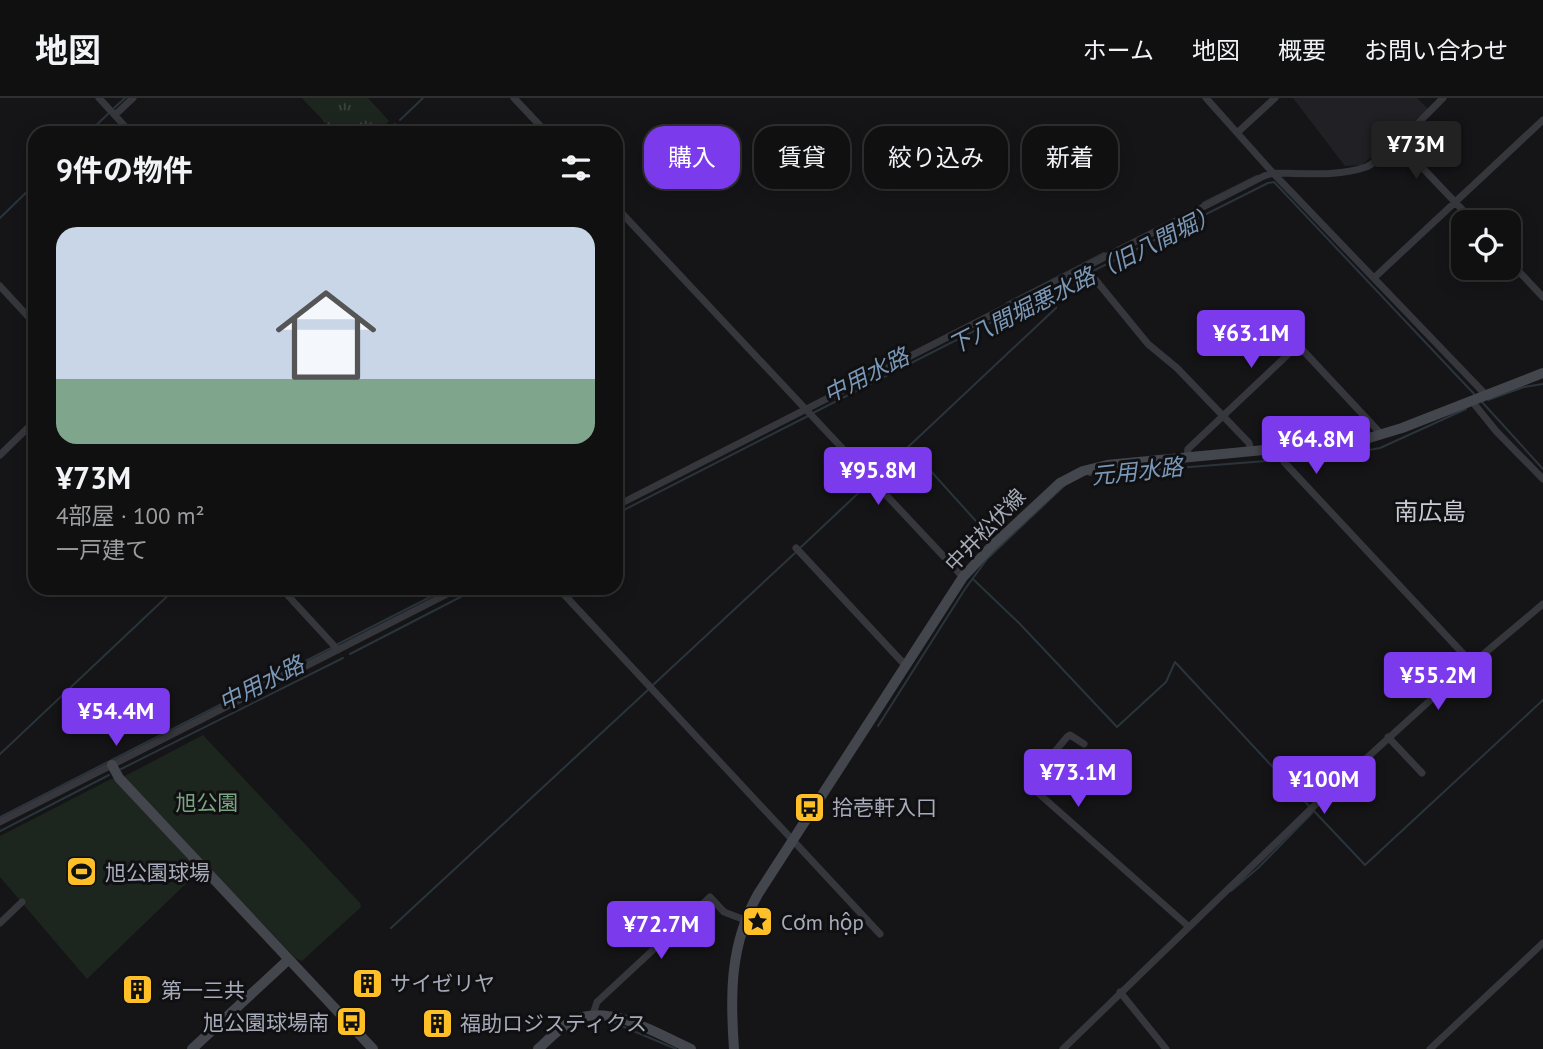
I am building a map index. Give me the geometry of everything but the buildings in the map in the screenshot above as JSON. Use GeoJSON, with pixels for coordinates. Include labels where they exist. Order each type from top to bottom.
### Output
{"type":"FeatureCollection","features":[{"type":"Feature","properties":{"kind":"main road","name":"中井松伏線"},"geometry":{"type":"LineString","coordinates":[[734,1049],[731,978],[745,920],[758,894],[963,577],[1060,483],[1074,475],[1107,465],[1347,443],[1382,435],[1543,373]]}},
{"type":"Feature","properties":{"kind":"main road"},"geometry":{"type":"LineString","coordinates":[[114,770],[373,1049]]}},
{"type":"Feature","properties":{"kind":"main road"},"geometry":{"type":"LineString","coordinates":[[192,1049],[288,960]]}},
{"type":"Feature","properties":{"kind":"main road"},"geometry":{"type":"LineString","coordinates":[[538,1049],[564,1025],[593,1014],[620,1018],[691,1049]]}},
{"type":"Feature","properties":{"kind":"street"},"geometry":{"type":"LineString","coordinates":[[99,98],[125,126]]}},
{"type":"Feature","properties":{"kind":"street"},"geometry":{"type":"LineString","coordinates":[[115,115],[132,98]]}},
{"type":"Feature","properties":{"kind":"street"},"geometry":{"type":"LineString","coordinates":[[514,98],[540,126]]}},
{"type":"Feature","properties":{"kind":"street"},"geometry":{"type":"LineString","coordinates":[[1206,98],[1273,173],[1485,394]]}},
{"type":"Feature","properties":{"kind":"street"},"geometry":{"type":"LineString","coordinates":[[1238,132],[1275,98]]}},
{"type":"Feature","properties":{"kind":"street"},"geometry":{"type":"LineString","coordinates":[[623,502],[1264,176],[1273,173],[1337,172],[1368,166],[1443,98]]}},
{"type":"Feature","properties":{"kind":"street"},"geometry":{"type":"LineString","coordinates":[[1374,278],[1543,120]]}},
{"type":"Feature","properties":{"kind":"street"},"geometry":{"type":"LineString","coordinates":[[1397,141],[1463,210]]}},
{"type":"Feature","properties":{"kind":"street"},"geometry":{"type":"LineString","coordinates":[[623,214],[963,577]]}},
{"type":"Feature","properties":{"kind":"street"},"geometry":{"type":"LineString","coordinates":[[1085,267],[1148,344],[1177,368],[1223,415],[1249,443],[1251,452]]}},
{"type":"Feature","properties":{"kind":"street"},"geometry":{"type":"LineString","coordinates":[[1521,274],[1543,297]]}},
{"type":"Feature","properties":{"kind":"street"},"geometry":{"type":"LineString","coordinates":[[0,286],[28,316]]}},
{"type":"Feature","properties":{"kind":"street"},"geometry":{"type":"LineString","coordinates":[[1187,457],[1188,449],[1298,345],[1382,435]]}},
{"type":"Feature","properties":{"kind":"street"},"geometry":{"type":"LineString","coordinates":[[1471,400],[1496,431],[1543,479]]}},
{"type":"Feature","properties":{"kind":"street"},"geometry":{"type":"LineString","coordinates":[[0,455],[28,428]]}},
{"type":"Feature","properties":{"kind":"street"},"geometry":{"type":"LineString","coordinates":[[1280,450],[1284,462],[1470,663]]}},
{"type":"Feature","properties":{"kind":"street"},"geometry":{"type":"LineString","coordinates":[[796,548],[905,665]]}},
{"type":"Feature","properties":{"kind":"street"},"geometry":{"type":"LineString","coordinates":[[287,595],[338,650]]}},
{"type":"Feature","properties":{"kind":"street"},"geometry":{"type":"LineString","coordinates":[[0,822],[114,770],[445,595]]}},
{"type":"Feature","properties":{"kind":"street"},"geometry":{"type":"LineString","coordinates":[[565,595],[880,934]]}},
{"type":"Feature","properties":{"kind":"street"},"geometry":{"type":"LineString","coordinates":[[1063,1049],[1188,926],[1388,737],[1470,663],[1541,609]]}},
{"type":"Feature","properties":{"kind":"street"},"geometry":{"type":"LineString","coordinates":[[1084,744],[1070,735],[1066,737],[1028,784],[1188,926]]}},
{"type":"Feature","properties":{"kind":"street"},"geometry":{"type":"LineString","coordinates":[[1388,737],[1422,773]]}},
{"type":"Feature","properties":{"kind":"street"},"geometry":{"type":"LineString","coordinates":[[593,1014],[597,1002],[710,897],[724,912],[745,920]]}},
{"type":"Feature","properties":{"kind":"street"},"geometry":{"type":"LineString","coordinates":[[0,923],[22,902]]}},
{"type":"Feature","properties":{"kind":"street"},"geometry":{"type":"LineString","coordinates":[[1430,1049],[1543,943]]}},
{"type":"Feature","properties":{"kind":"street"},"geometry":{"type":"LineString","coordinates":[[1120,992],[1166,1049]]}},
{"type":"Feature","properties":{"kind":"shaded area"},"geometry":{"type":"Polygon","coordinates":[[[1293,98],[1417,98],[1428,109],[1362,165],[1345,166],[1293,98]]]}},
{"type":"Feature","properties":{"kind":"green space"},"geometry":{"type":"Polygon","coordinates":[[[302,98],[368,98],[389,121],[384,126],[328,126],[302,98]]]}},
{"type":"Feature","properties":{"kind":"green space","name":"旭公園"},"geometry":{"type":"Polygon","coordinates":[[[203,735],[360,903],[361,907],[302,961],[295,958],[125,779],[125,776],[203,735]]]}},
{"type":"Feature","properties":{"kind":"green space","name":"旭公園球場"},"geometry":{"type":"Polygon","coordinates":[[[113,778],[199,871],[87,979],[0,877],[0,836],[113,778]]]}},
{"type":"Feature","properties":{"kind":"waterway"},"geometry":{"type":"LineString","coordinates":[[114,108],[125,98]]}},
{"type":"Feature","properties":{"kind":"waterway"},"geometry":{"type":"LineString","coordinates":[[400,120],[423,98]]}},
{"type":"Feature","properties":{"kind":"waterway"},"geometry":{"type":"LineString","coordinates":[[95,126],[110,112]]}},
{"type":"Feature","properties":{"kind":"waterway","name":"中用水路"},"geometry":{"type":"LineString","coordinates":[[1203,203],[1257,176]]}},
{"type":"Feature","properties":{"kind":"waterway","name":"下八間堀悪水路（旧八間堀）"},"geometry":{"type":"LineString","coordinates":[[1091,272],[1274,182],[1476,396]]}},
{"type":"Feature","properties":{"kind":"waterway"},"geometry":{"type":"LineString","coordinates":[[0,218],[28,191]]}},
{"type":"Feature","properties":{"kind":"waterway","name":"中用水路"},"geometry":{"type":"LineString","coordinates":[[1007,303],[1104,253]]}},
{"type":"Feature","properties":{"kind":"waterway","name":"下八間堀悪水路（旧八間堀）"},"geometry":{"type":"LineString","coordinates":[[813,413],[1086,274]]}},
{"type":"Feature","properties":{"kind":"waterway"},"geometry":{"type":"LineString","coordinates":[[873,480],[1056,308],[1055,301]]}},
{"type":"Feature","properties":{"kind":"waterway","name":"元用水路"},"geometry":{"type":"LineString","coordinates":[[1488,400],[1524,387],[1543,384]]}},
{"type":"Feature","properties":{"kind":"waterway","name":"下八間堀悪水路（旧八間堀）"},"geometry":{"type":"LineString","coordinates":[[1482,402],[1543,469]]}},
{"type":"Feature","properties":{"kind":"waterway","name":"元用水路"},"geometry":{"type":"LineString","coordinates":[[1284,459],[1380,448],[1466,409]]}},
{"type":"Feature","properties":{"kind":"waterway","name":"下八間堀悪水路（旧八間堀）"},"geometry":{"type":"LineString","coordinates":[[623,510],[808,416]]}},
{"type":"Feature","properties":{"kind":"waterway"},"geometry":{"type":"LineString","coordinates":[[910,448],[993,540]]}},
{"type":"Feature","properties":{"kind":"waterway","name":"元用水路"},"geometry":{"type":"LineString","coordinates":[[1089,475],[1279,460]]}},
{"type":"Feature","properties":{"kind":"waterway"},"geometry":{"type":"LineString","coordinates":[[799,549],[869,483]]}},
{"type":"Feature","properties":{"kind":"waterway","name":"元用水路"},"geometry":{"type":"LineString","coordinates":[[878,726],[987,559],[1065,485]]}},
{"type":"Feature","properties":{"kind":"waterway"},"geometry":{"type":"LineString","coordinates":[[653,685],[795,553]]}},
{"type":"Feature","properties":{"kind":"waterway"},"geometry":{"type":"LineString","coordinates":[[974,580],[1020,624],[1117,727],[1166,682],[1175,662],[1309,806]]}},
{"type":"Feature","properties":{"kind":"waterway"},"geometry":{"type":"LineString","coordinates":[[0,754],[169,595]]}},
{"type":"Feature","properties":{"kind":"waterway","name":"中用水路"},"geometry":{"type":"LineString","coordinates":[[338,644],[434,595]]}},
{"type":"Feature","properties":{"kind":"waterway","name":"下八間堀悪水路（旧八間堀）"},"geometry":{"type":"LineString","coordinates":[[350,654],[464,595]]}},
{"type":"Feature","properties":{"kind":"waterway","name":"中用水路"},"geometry":{"type":"LineString","coordinates":[[0,817],[333,647]]}},
{"type":"Feature","properties":{"kind":"waterway","name":"下八間堀悪水路（旧八間堀）"},"geometry":{"type":"LineString","coordinates":[[121,769],[343,658]]}},
{"type":"Feature","properties":{"kind":"waterway"},"geometry":{"type":"LineString","coordinates":[[391,928],[649,689]]}},
{"type":"Feature","properties":{"kind":"waterway"},"geometry":{"type":"LineString","coordinates":[[1313,810],[1365,865],[1543,700]]}},
{"type":"Feature","properties":{"kind":"waterway","name":"下八間堀悪水路（旧八間堀）"},"geometry":{"type":"LineString","coordinates":[[0,831],[109,775]]}},
{"type":"Feature","properties":{"kind":"waterway"},"geometry":{"type":"LineString","coordinates":[[1231,891],[1258,868],[1312,813]]}},
{"type":"Feature","properties":{"kind":"waterway"},"geometry":{"type":"LineString","coordinates":[[612,1022],[676,1049]]}},
{"type":"Feature","properties":{"kind":"place","name":"拾壱軒入口"},"geometry":{"type":"Point","coordinates":[809,807]}},
{"type":"Feature","properties":{"kind":"place","name":"旭公園球場"},"geometry":{"type":"Point","coordinates":[82,872]}},
{"type":"Feature","properties":{"kind":"place","name":"Cơm hộp"},"geometry":{"type":"Point","coordinates":[758,922]}},
{"type":"Feature","properties":{"kind":"place","name":"サイゼリヤ"},"geometry":{"type":"Point","coordinates":[367,983]}},
{"type":"Feature","properties":{"kind":"place","name":"第一三共"},"geometry":{"type":"Point","coordinates":[138,990]}},
{"type":"Feature","properties":{"kind":"place","name":"旭公園球場南"},"geometry":{"type":"Point","coordinates":[352,1022]}},
{"type":"Feature","properties":{"kind":"place","name":"福助ロジスティクス"},"geometry":{"type":"Point","coordinates":[437,1023]}},
{"type":"Feature","properties":{"kind":"district","name":"南広島"},"geometry":{"type":"Point","coordinates":[1430,511]}}]}
